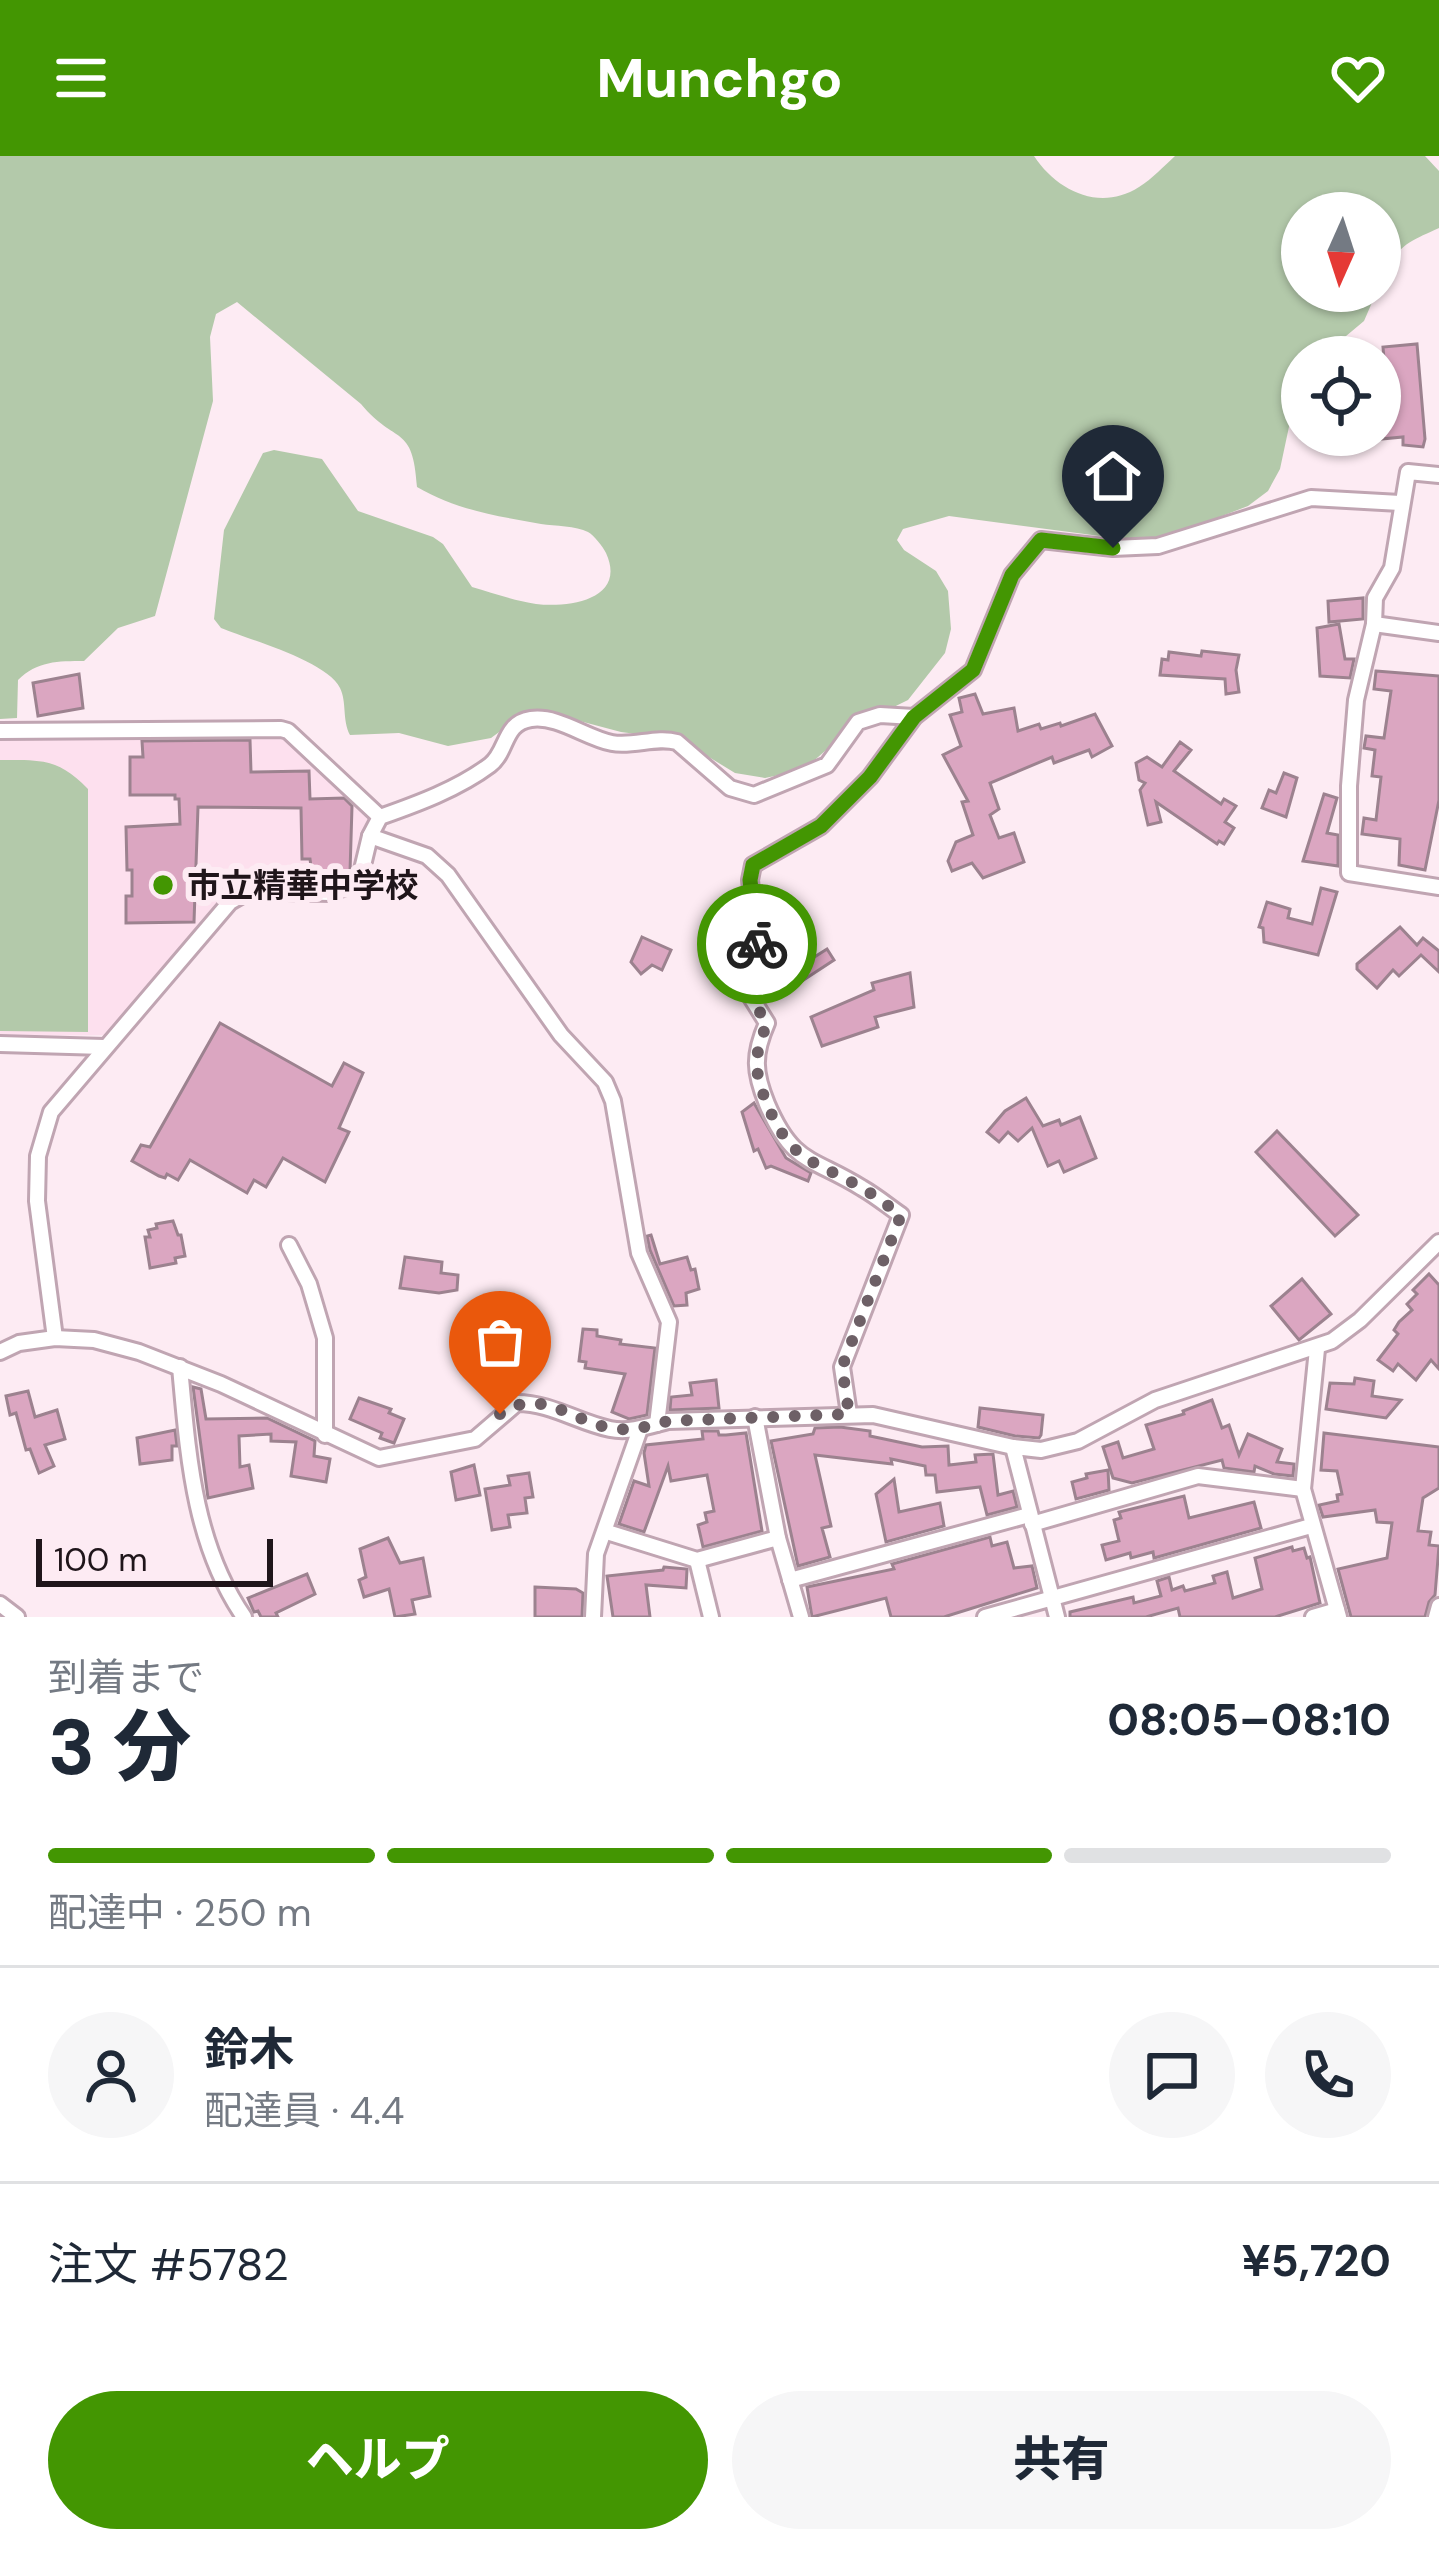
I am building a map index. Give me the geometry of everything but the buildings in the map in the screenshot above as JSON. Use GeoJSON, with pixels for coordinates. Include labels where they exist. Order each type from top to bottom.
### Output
{"type":"FeatureCollection","features":[{"type":"Feature","properties":{"kind":"street"},"geometry":{"type":"LineString","coordinates":[[1439,475],[1408,472],[1392,568],[1375,598],[1374,624],[1356,700],[1349,786],[1349,873],[1439,887]]}},
{"type":"Feature","properties":{"kind":"street"},"geometry":{"type":"LineString","coordinates":[[849,1414],[842,1367],[901,1215],[860,1186],[822,1170],[792,1150],[776,1125],[754,1072],[767,1024],[749,994],[757,946],[750,880],[753,865],[821,826],[870,777],[914,717],[973,670],[1012,575],[1041,540],[1113,548],[1158,546],[1311,498],[1400,503]]}},
{"type":"Feature","properties":{"kind":"street"},"geometry":{"type":"LineString","coordinates":[[1374,624],[1439,633]]}},
{"type":"Feature","properties":{"kind":"street"},"geometry":{"type":"LineString","coordinates":[[55,1338],[37,1201],[38,1156],[51,1112],[230,902],[249,891],[330,893],[359,882],[370,836],[380,817],[435,796],[491,764],[509,730],[529,719],[544,719],[620,745],[676,742],[730,788],[754,795],[827,765],[858,722],[880,715],[914,717]]}},
{"type":"Feature","properties":{"kind":"street"},"geometry":{"type":"LineString","coordinates":[[0,731],[281,729],[380,817]]}},
{"type":"Feature","properties":{"kind":"street"},"geometry":{"type":"LineString","coordinates":[[370,836],[428,856],[448,874],[561,1035],[605,1082],[613,1102],[639,1253],[669,1322],[657,1424]]}},
{"type":"Feature","properties":{"kind":"street"},"geometry":{"type":"LineString","coordinates":[[0,1043],[104,1047]]}},
{"type":"Feature","properties":{"kind":"street"},"geometry":{"type":"LineString","coordinates":[[0,1352],[19,1343],[55,1338],[94,1340],[180,1366],[379,1458],[475,1439],[517,1403],[539,1403],[611,1429],[754,1417],[873,1415],[1013,1448],[1041,1450],[1078,1441],[1155,1400],[1317,1349],[1360,1320],[1439,1242]]}},
{"type":"Feature","properties":{"kind":"street"},"geometry":{"type":"LineString","coordinates":[[289,1245],[309,1284],[325,1338],[325,1435]]}},
{"type":"Feature","properties":{"kind":"street"},"geometry":{"type":"LineString","coordinates":[[1312,1617],[1338,1614],[1304,1489],[1317,1349]]}},
{"type":"Feature","properties":{"kind":"street"},"geometry":{"type":"LineString","coordinates":[[180,1366],[191,1484],[212,1557],[244,1617]]}},
{"type":"Feature","properties":{"kind":"street"},"geometry":{"type":"LineString","coordinates":[[754,1417],[778,1538],[801,1617]]}},
{"type":"Feature","properties":{"kind":"street"},"geometry":{"type":"LineString","coordinates":[[593,1617],[596,1554],[640,1429]]}},
{"type":"Feature","properties":{"kind":"street"},"geometry":{"type":"LineString","coordinates":[[1013,1448],[1057,1617]]}},
{"type":"Feature","properties":{"kind":"street"},"geometry":{"type":"LineString","coordinates":[[790,1580],[1198,1476],[1304,1489]]}},
{"type":"Feature","properties":{"kind":"street"},"geometry":{"type":"LineString","coordinates":[[985,1617],[1311,1526]]}},
{"type":"Feature","properties":{"kind":"street"},"geometry":{"type":"LineString","coordinates":[[607,1532],[698,1560],[778,1538]]}},
{"type":"Feature","properties":{"kind":"street"},"geometry":{"type":"LineString","coordinates":[[698,1560],[711,1617]]}},
{"type":"Feature","properties":{"kind":"street"},"geometry":{"type":"LineString","coordinates":[[0,1604],[17,1617]]}},
{"type":"Feature","properties":{"kind":"street"},"geometry":{"type":"LineString","coordinates":[[1436,1617],[1439,1606]]}},
{"type":"Feature","properties":{"kind":"shaded area","name":"市立精華中学校"},"geometry":{"type":"Polygon","coordinates":[[[0,735],[284,737],[351,791],[368,817],[356,878],[337,884],[234,885],[105,1035],[0,1036],[0,735]]]}},
{"type":"Feature","properties":{"kind":"green space"},"geometry":{"type":"Polygon","coordinates":[[[0,156],[1034,156],[1067,188],[1109,198],[1139,187],[1175,156],[1425,156],[1439,171],[1439,228],[1401,249],[1401,192],[1281,192],[1281,312],[1368,312],[1346,336],[1281,336],[1283,456],[1268,491],[1248,506],[1165,538],[1115,538],[949,516],[903,529],[897,540],[904,550],[936,571],[948,591],[951,629],[945,653],[908,700],[853,727],[803,770],[765,778],[735,773],[681,740],[621,732],[557,715],[533,715],[491,738],[448,746],[399,733],[350,735],[342,693],[332,678],[304,660],[221,628],[214,619],[224,530],[263,453],[274,450],[322,459],[358,511],[433,537],[472,587],[528,603],[564,604],[602,590],[610,569],[605,550],[588,532],[477,511],[417,487],[411,453],[401,437],[237,302],[216,314],[210,337],[213,401],[155,616],[118,628],[84,661],[48,663],[25,674],[18,680],[17,718],[0,719],[0,156]]]}},
{"type":"Feature","properties":{"kind":"green space"},"geometry":{"type":"Polygon","coordinates":[[[0,760],[48,763],[67,771],[88,789],[88,1032],[0,1031],[0,760]]]}},
{"type":"Feature","properties":{"kind":"way so far"},"geometry":{"type":"LineString","coordinates":[[500,1414],[517,1403],[539,1403],[611,1429],[640,1429],[668,1421],[849,1414],[842,1367],[901,1215],[860,1186],[822,1170],[792,1150],[776,1125],[754,1072],[767,1024],[749,994],[757,944]]}},
{"type":"Feature","properties":{"kind":"place","name":"市立精華中学校"},"geometry":{"type":"Point","coordinates":[163,885]}},
{"type":"Feature","properties":{"kind":"route"},"geometry":{"type":"LineString","coordinates":[[757,944],[750,880],[753,865],[821,826],[870,777],[914,717],[973,670],[1012,575],[1033,548],[1041,540],[1113,548]]}}]}
